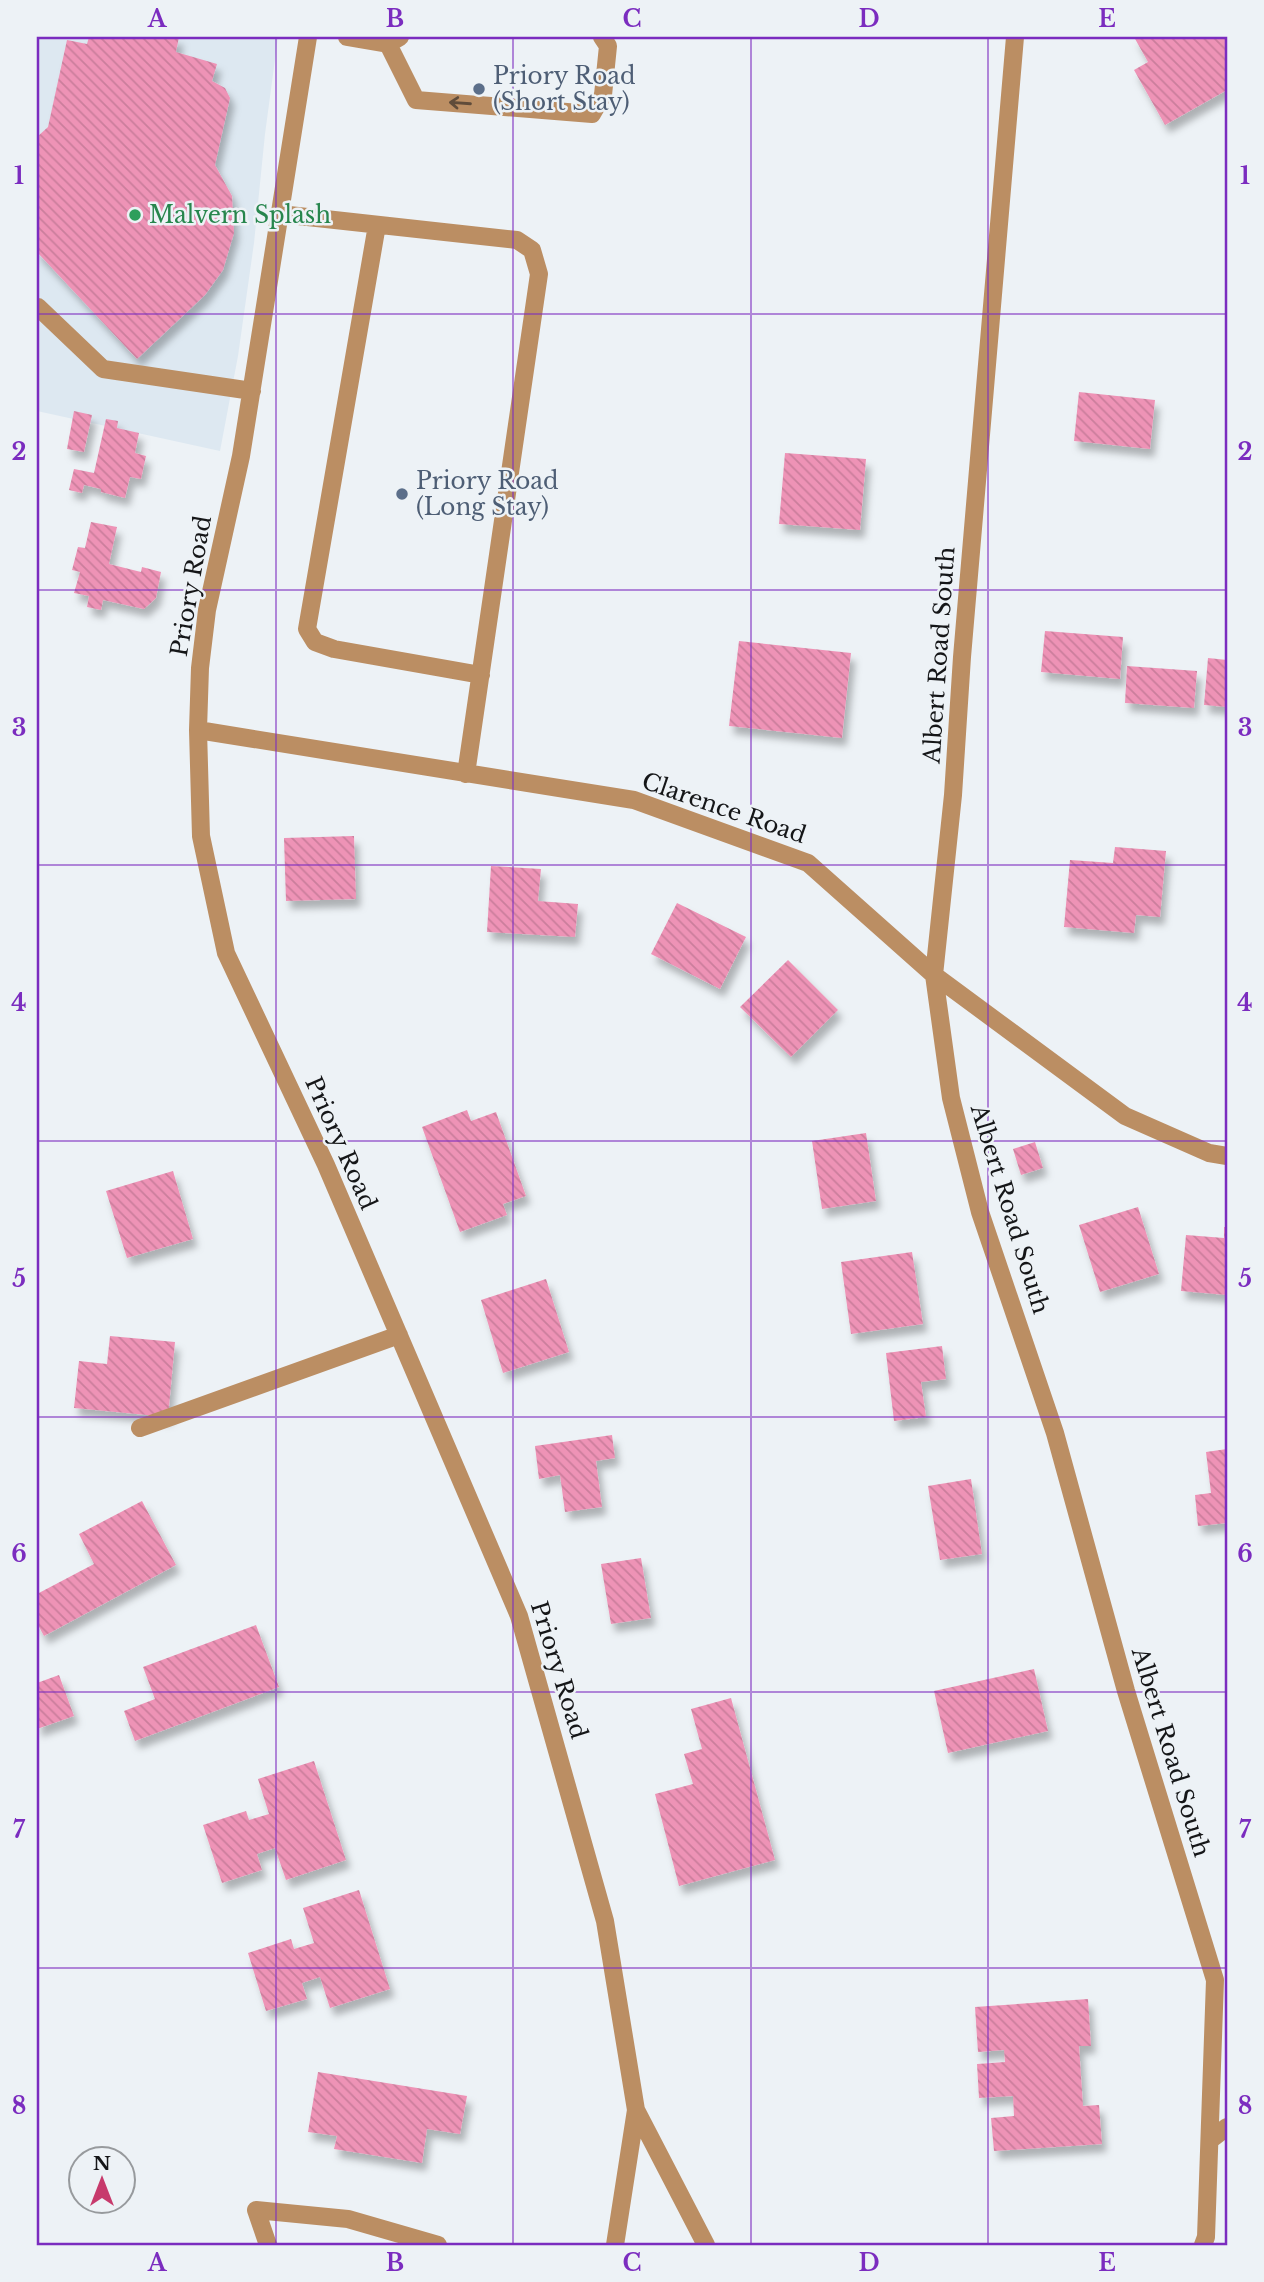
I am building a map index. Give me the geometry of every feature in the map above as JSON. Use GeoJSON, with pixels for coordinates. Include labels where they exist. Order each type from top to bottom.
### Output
{"type":"FeatureCollection","features":[{"type":"Feature","properties":{"kind":"street","name":"Priory Road"},"geometry":{"type":"LineString","coordinates":[[308,37],[253,391],[207,610],[198,730],[201,836],[226,953],[326,1165],[519,1616],[605,1921],[636,2110],[615,2245]]}},
{"type":"Feature","properties":{"kind":"street"},"geometry":{"type":"LineString","coordinates":[[347,37],[394,41],[416,100],[592,114],[603,95],[608,46],[601,37]]}},
{"type":"Feature","properties":{"kind":"street","name":"Albert Road South"},"geometry":{"type":"LineString","coordinates":[[1015,37],[965,617],[953,795],[934,975],[951,1098],[980,1212],[1055,1433],[1126,1691],[1215,1980],[1206,2237],[1203,2245]]}},
{"type":"Feature","properties":{"kind":"street"},"geometry":{"type":"LineString","coordinates":[[280,214],[517,240],[532,250],[539,274],[466,774]]}},
{"type":"Feature","properties":{"kind":"street"},"geometry":{"type":"LineString","coordinates":[[377,225],[307,629],[315,642],[334,649],[481,675]]}},
{"type":"Feature","properties":{"kind":"street"},"geometry":{"type":"LineString","coordinates":[[38,307],[103,369],[253,391]]}},
{"type":"Feature","properties":{"kind":"street","name":"Clarence Road"},"geometry":{"type":"LineString","coordinates":[[198,730],[634,800],[808,863],[934,975],[1125,1116],[1209,1153],[1227,1156]]}},
{"type":"Feature","properties":{"kind":"street"},"geometry":{"type":"LineString","coordinates":[[140,1428],[399,1335]]}},
{"type":"Feature","properties":{"kind":"street"},"geometry":{"type":"LineString","coordinates":[[636,2110],[706,2245]]}},
{"type":"Feature","properties":{"kind":"street"},"geometry":{"type":"LineString","coordinates":[[1210,2140],[1227,2127]]}},
{"type":"Feature","properties":{"kind":"street"},"geometry":{"type":"LineString","coordinates":[[268,2245],[256,2210],[348,2219],[438,2245]]}},
{"type":"Feature","properties":{"kind":"shaded area"},"geometry":{"type":"Polygon","coordinates":[[[37,37],[278,37],[254,243],[238,356],[220,451],[37,411],[37,37]]]}},
{"type":"Feature","properties":{"kind":"building","name":"Malvern Splash"},"geometry":{"type":"Polygon","coordinates":[[[89,37],[179,37],[176,52],[217,64],[212,81],[225,88],[230,98],[215,165],[232,196],[234,233],[223,270],[205,295],[137,359],[37,252],[37,137],[48,127],[67,40],[87,44],[89,37]]]}},
{"type":"Feature","properties":{"kind":"building"},"geometry":{"type":"Polygon","coordinates":[[[1134,37],[1227,37],[1227,90],[1165,125],[1134,70],[1148,62],[1134,37]]]}},
{"type":"Feature","properties":{"kind":"building"},"geometry":{"type":"Polygon","coordinates":[[[1079,392],[1155,400],[1150,449],[1074,441],[1079,392]]]}},
{"type":"Feature","properties":{"kind":"building"},"geometry":{"type":"Polygon","coordinates":[[[74,411],[92,415],[84,452],[67,449],[74,411]]]}},
{"type":"Feature","properties":{"kind":"building"},"geometry":{"type":"Polygon","coordinates":[[[106,419],[118,421],[117,428],[139,433],[135,453],[146,456],[141,479],[130,477],[125,498],[84,485],[82,493],[69,490],[74,469],[94,473],[106,419]]]}},
{"type":"Feature","properties":{"kind":"building"},"geometry":{"type":"Polygon","coordinates":[[[785,453],[866,459],[860,530],[779,524],[785,453]]]}},
{"type":"Feature","properties":{"kind":"building"},"geometry":{"type":"Polygon","coordinates":[[[91,522],[117,527],[109,564],[141,572],[142,567],[161,572],[156,598],[144,609],[103,600],[101,610],[87,607],[89,596],[74,593],[80,572],[72,570],[78,547],[85,548],[91,522]]]}},
{"type":"Feature","properties":{"kind":"building"},"geometry":{"type":"Polygon","coordinates":[[[1045,631],[1123,637],[1120,679],[1041,672],[1045,631]]]}},
{"type":"Feature","properties":{"kind":"building"},"geometry":{"type":"Polygon","coordinates":[[[739,641],[851,653],[842,738],[729,726],[739,641]]]}},
{"type":"Feature","properties":{"kind":"building"},"geometry":{"type":"Polygon","coordinates":[[[1208,658],[1227,660],[1227,707],[1204,705],[1208,658]]]}},
{"type":"Feature","properties":{"kind":"building"},"geometry":{"type":"Polygon","coordinates":[[[1127,666],[1197,671],[1194,708],[1125,703],[1127,666]]]}},
{"type":"Feature","properties":{"kind":"building"},"geometry":{"type":"Polygon","coordinates":[[[354,836],[356,899],[286,901],[284,838],[354,836]]]}},
{"type":"Feature","properties":{"kind":"building"},"geometry":{"type":"Polygon","coordinates":[[[1115,847],[1166,851],[1160,917],[1136,915],[1134,933],[1064,927],[1070,860],[1113,863],[1115,847]]]}},
{"type":"Feature","properties":{"kind":"building"},"geometry":{"type":"Polygon","coordinates":[[[491,866],[541,869],[538,901],[578,904],[575,937],[487,932],[491,866]]]}},
{"type":"Feature","properties":{"kind":"building"},"geometry":{"type":"Polygon","coordinates":[[[677,903],[746,937],[720,989],[651,954],[677,903]]]}},
{"type":"Feature","properties":{"kind":"building"},"geometry":{"type":"Polygon","coordinates":[[[788,960],[838,1010],[791,1057],[740,1007],[788,960]]]}},
{"type":"Feature","properties":{"kind":"building"},"geometry":{"type":"Polygon","coordinates":[[[467,1110],[471,1121],[496,1112],[526,1196],[503,1204],[507,1215],[460,1232],[422,1127],[467,1110]]]}},
{"type":"Feature","properties":{"kind":"building"},"geometry":{"type":"Polygon","coordinates":[[[866,1133],[876,1201],[822,1209],[812,1141],[866,1133]]]}},
{"type":"Feature","properties":{"kind":"building"},"geometry":{"type":"Polygon","coordinates":[[[1035,1142],[1043,1168],[1021,1175],[1013,1149],[1035,1142]]]}},
{"type":"Feature","properties":{"kind":"building"},"geometry":{"type":"Polygon","coordinates":[[[173,1171],[193,1239],[127,1258],[106,1191],[173,1171]]]}},
{"type":"Feature","properties":{"kind":"building"},"geometry":{"type":"Polygon","coordinates":[[[1138,1207],[1159,1274],[1100,1292],[1079,1225],[1138,1207]]]}},
{"type":"Feature","properties":{"kind":"building"},"geometry":{"type":"Polygon","coordinates":[[[1224,1227],[1227,1227],[1227,1295],[1181,1291],[1186,1235],[1224,1238],[1224,1227]]]}},
{"type":"Feature","properties":{"kind":"building"},"geometry":{"type":"Polygon","coordinates":[[[912,1252],[923,1324],[851,1334],[841,1262],[912,1252]]]}},
{"type":"Feature","properties":{"kind":"building"},"geometry":{"type":"Polygon","coordinates":[[[546,1279],[569,1352],[503,1373],[481,1300],[546,1279]]]}},
{"type":"Feature","properties":{"kind":"building"},"geometry":{"type":"Polygon","coordinates":[[[110,1336],[175,1342],[168,1417],[74,1408],[79,1361],[107,1364],[110,1336]]]}},
{"type":"Feature","properties":{"kind":"building"},"geometry":{"type":"Polygon","coordinates":[[[942,1346],[946,1379],[921,1382],[926,1417],[894,1421],[886,1353],[942,1346]]]}},
{"type":"Feature","properties":{"kind":"building"},"geometry":{"type":"Polygon","coordinates":[[[612,1435],[615,1458],[596,1461],[602,1507],[565,1512],[560,1475],[539,1479],[535,1446],[612,1435]]]}},
{"type":"Feature","properties":{"kind":"building"},"geometry":{"type":"Polygon","coordinates":[[[1227,1449],[1227,1523],[1198,1526],[1195,1495],[1211,1493],[1206,1452],[1227,1449]]]}},
{"type":"Feature","properties":{"kind":"building"},"geometry":{"type":"Polygon","coordinates":[[[971,1479],[982,1554],[940,1560],[928,1486],[971,1479]]]}},
{"type":"Feature","properties":{"kind":"building"},"geometry":{"type":"Polygon","coordinates":[[[142,1501],[176,1565],[44,1636],[37,1623],[37,1594],[94,1564],[79,1534],[142,1501]]]}},
{"type":"Feature","properties":{"kind":"building"},"geometry":{"type":"Polygon","coordinates":[[[641,1558],[651,1618],[611,1624],[601,1564],[641,1558]]]}},
{"type":"Feature","properties":{"kind":"building"},"geometry":{"type":"Polygon","coordinates":[[[256,1625],[279,1687],[135,1741],[124,1711],[155,1699],[143,1667],[256,1625]]]}},
{"type":"Feature","properties":{"kind":"building"},"geometry":{"type":"Polygon","coordinates":[[[1034,1669],[1048,1731],[948,1753],[934,1691],[1034,1669]]]}},
{"type":"Feature","properties":{"kind":"building"},"geometry":{"type":"Polygon","coordinates":[[[59,1675],[74,1716],[37,1729],[37,1683],[59,1675]]]}},
{"type":"Feature","properties":{"kind":"building"},"geometry":{"type":"Polygon","coordinates":[[[731,1698],[775,1860],[679,1886],[655,1794],[693,1784],[684,1754],[702,1749],[691,1709],[731,1698]]]}},
{"type":"Feature","properties":{"kind":"building"},"geometry":{"type":"Polygon","coordinates":[[[314,1761],[346,1860],[286,1880],[275,1848],[257,1854],[262,1870],[222,1883],[203,1825],[246,1811],[249,1820],[269,1814],[258,1779],[314,1761]]]}},
{"type":"Feature","properties":{"kind":"building"},"geometry":{"type":"Polygon","coordinates":[[[359,1890],[390,1989],[330,2008],[320,1977],[302,1983],[307,1999],[266,2011],[248,1953],[291,1939],[294,1949],[314,1943],[303,1908],[359,1890]]]}},
{"type":"Feature","properties":{"kind":"building"},"geometry":{"type":"Polygon","coordinates":[[[1088,1999],[1091,2046],[1079,2046],[1083,2106],[1099,2105],[1102,2144],[994,2151],[991,2118],[1014,2116],[1013,2096],[979,2098],[977,2064],[1005,2062],[1004,2050],[978,2052],[975,2007],[1088,1999]]]}},
{"type":"Feature","properties":{"kind":"building"},"geometry":{"type":"Polygon","coordinates":[[[318,2072],[467,2096],[460,2134],[427,2129],[422,2163],[334,2149],[337,2136],[308,2132],[318,2072]]]}},
{"type":"Feature","properties":{"kind":"place","name":"Priory Road (Short Stay)"},"geometry":{"type":"Point","coordinates":[479,89]}},
{"type":"Feature","properties":{"kind":"place","name":"Malvern Splash"},"geometry":{"type":"Point","coordinates":[135,215]}},
{"type":"Feature","properties":{"kind":"place","name":"Priory Road (Long Stay)"},"geometry":{"type":"Point","coordinates":[402,494]}}]}
